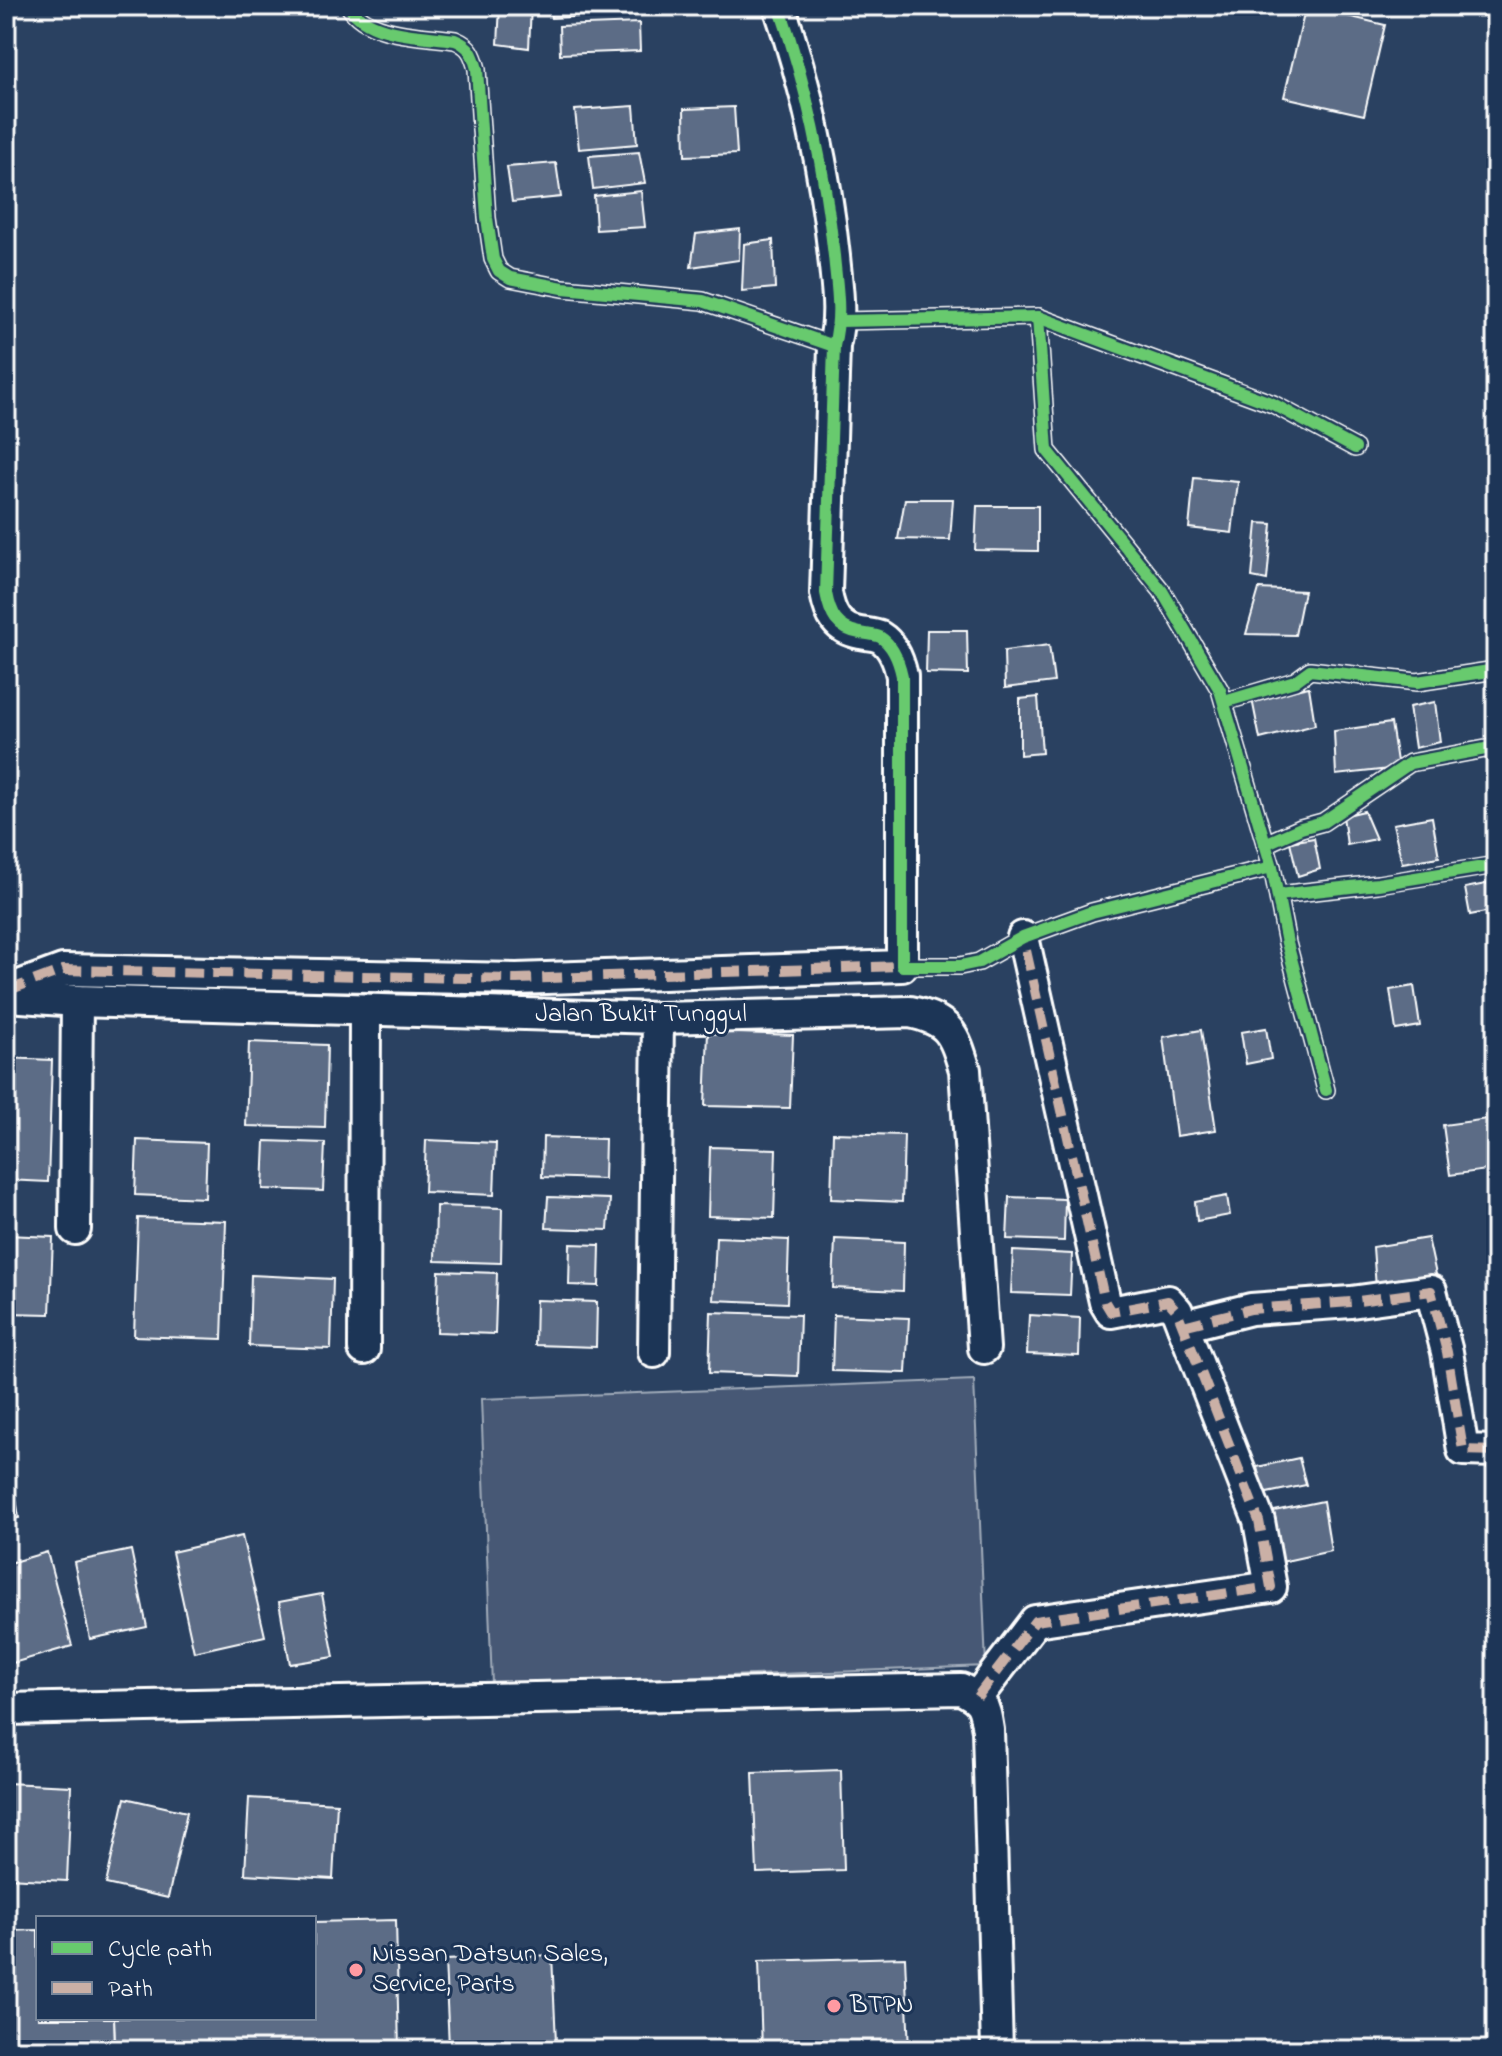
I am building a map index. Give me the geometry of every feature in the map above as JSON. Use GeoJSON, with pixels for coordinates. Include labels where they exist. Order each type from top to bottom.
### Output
{"type":"FeatureCollection","features":[{"type":"Feature","properties":{"kind":"street"},"geometry":{"type":"LineString","coordinates":[[6,993],[63,970],[517,979],[902,966],[902,676],[890,646],[879,637],[850,631],[836,622],[829,611],[826,593],[837,334],[828,194],[798,60],[779,6]]}},
{"type":"Feature","properties":{"kind":"street"},"geometry":{"type":"LineString","coordinates":[[977,1697],[1035,1621],[1271,1587],[1259,1521],[1177,1311],[1168,1301],[1111,1312],[1105,1302],[1023,937]]}},
{"type":"Feature","properties":{"kind":"street","name":"Jalan Bukit Tunggul"},"geometry":{"type":"LineString","coordinates":[[6,993],[77,1001],[658,1018],[910,1012],[932,1016],[949,1028],[965,1070],[984,1348]]}},
{"type":"Feature","properties":{"kind":"street"},"geometry":{"type":"LineString","coordinates":[[75,1229],[77,1001]]}},
{"type":"Feature","properties":{"kind":"street"},"geometry":{"type":"LineString","coordinates":[[364,1349],[365,1010]]}},
{"type":"Feature","properties":{"kind":"street"},"geometry":{"type":"LineString","coordinates":[[654,1352],[658,1018]]}},
{"type":"Feature","properties":{"kind":"street"},"geometry":{"type":"LineString","coordinates":[[1183,1326],[1251,1309],[1351,1302],[1431,1291],[1447,1352],[1463,1450],[1496,1451]]}},
{"type":"Feature","properties":{"kind":"street"},"geometry":{"type":"LineString","coordinates":[[6,1709],[961,1689],[977,1697],[985,1709],[988,1730],[997,2050]]}},
{"type":"Feature","properties":{"kind":"lane"},"geometry":{"type":"LineString","coordinates":[[349,6],[364,21],[379,28],[455,40],[472,52],[477,69],[487,218],[493,259],[499,271],[510,278],[563,288],[703,301],[837,334],[1038,317],[1273,404],[1355,448]]}},
{"type":"Feature","properties":{"kind":"lane"},"geometry":{"type":"LineString","coordinates":[[1038,317],[1047,450],[1162,591],[1220,690],[1272,867],[1287,943],[1326,1090]]}},
{"type":"Feature","properties":{"kind":"lane"},"geometry":{"type":"LineString","coordinates":[[1224,702],[1295,681],[1310,670],[1417,682],[1496,670]]}},
{"type":"Feature","properties":{"kind":"lane"},"geometry":{"type":"LineString","coordinates":[[1265,844],[1323,822],[1410,763],[1496,747]]}},
{"type":"Feature","properties":{"kind":"lane"},"geometry":{"type":"LineString","coordinates":[[1278,895],[1378,884],[1496,865]]}},
{"type":"Feature","properties":{"kind":"lane"},"geometry":{"type":"LineString","coordinates":[[902,966],[960,966],[979,962],[1023,937],[1115,905],[1272,867]]}},
{"type":"Feature","properties":{"kind":"shaded area"},"geometry":{"type":"Polygon","coordinates":[[[974,1380],[986,1666],[492,1685],[481,1399],[974,1380]]]}},
{"type":"Feature","properties":{"kind":"building"},"geometry":{"type":"Polygon","coordinates":[[[6,6],[103,6],[103,14],[6,6]]]}},
{"type":"Feature","properties":{"kind":"building"},"geometry":{"type":"Polygon","coordinates":[[[500,6],[531,6],[529,48],[498,44],[500,6]]]}},
{"type":"Feature","properties":{"kind":"building"},"geometry":{"type":"Polygon","coordinates":[[[550,6],[611,6],[612,15],[551,18],[550,6]]]}},
{"type":"Feature","properties":{"kind":"building"},"geometry":{"type":"Polygon","coordinates":[[[1306,6],[1385,25],[1364,115],[1284,97],[1306,6]]]}},
{"type":"Feature","properties":{"kind":"building"},"geometry":{"type":"Polygon","coordinates":[[[639,23],[640,51],[560,54],[559,26],[639,23]]]}},
{"type":"Feature","properties":{"kind":"building"},"geometry":{"type":"Polygon","coordinates":[[[634,106],[637,144],[579,149],[575,110],[634,106]]]}},
{"type":"Feature","properties":{"kind":"building"},"geometry":{"type":"Polygon","coordinates":[[[734,107],[737,154],[685,156],[684,109],[734,107]]]}},
{"type":"Feature","properties":{"kind":"building"},"geometry":{"type":"Polygon","coordinates":[[[639,152],[645,183],[593,189],[589,156],[639,152]]]}},
{"type":"Feature","properties":{"kind":"building"},"geometry":{"type":"Polygon","coordinates":[[[556,163],[561,197],[512,202],[507,167],[556,163]]]}},
{"type":"Feature","properties":{"kind":"building"},"geometry":{"type":"Polygon","coordinates":[[[641,191],[645,227],[596,230],[594,196],[641,191]]]}},
{"type":"Feature","properties":{"kind":"building"},"geometry":{"type":"Polygon","coordinates":[[[740,229],[739,260],[691,267],[696,234],[740,229]]]}},
{"type":"Feature","properties":{"kind":"building"},"geometry":{"type":"Polygon","coordinates":[[[773,240],[775,288],[742,291],[744,244],[773,240]]]}},
{"type":"Feature","properties":{"kind":"building"},"geometry":{"type":"Polygon","coordinates":[[[1194,478],[1238,482],[1232,533],[1189,528],[1194,478]]]}},
{"type":"Feature","properties":{"kind":"building"},"geometry":{"type":"Polygon","coordinates":[[[905,499],[953,499],[950,540],[898,539],[905,499]]]}},
{"type":"Feature","properties":{"kind":"building"},"geometry":{"type":"Polygon","coordinates":[[[977,506],[1038,506],[1038,551],[975,550],[977,506]]]}},
{"type":"Feature","properties":{"kind":"building"},"geometry":{"type":"Polygon","coordinates":[[[1257,523],[1272,524],[1267,580],[1252,577],[1257,523]]]}},
{"type":"Feature","properties":{"kind":"building"},"geometry":{"type":"Polygon","coordinates":[[[1259,589],[1304,591],[1295,635],[1246,634],[1259,589]]]}},
{"type":"Feature","properties":{"kind":"building"},"geometry":{"type":"Polygon","coordinates":[[[927,630],[967,630],[968,674],[926,673],[927,630]]]}},
{"type":"Feature","properties":{"kind":"building"},"geometry":{"type":"Polygon","coordinates":[[[1049,645],[1054,682],[1005,688],[1004,651],[1049,645]]]}},
{"type":"Feature","properties":{"kind":"building"},"geometry":{"type":"Polygon","coordinates":[[[1309,687],[1315,725],[1260,739],[1252,699],[1309,687]]]}},
{"type":"Feature","properties":{"kind":"building"},"geometry":{"type":"Polygon","coordinates":[[[1038,697],[1042,753],[1020,755],[1020,699],[1038,697]]]}},
{"type":"Feature","properties":{"kind":"building"},"geometry":{"type":"Polygon","coordinates":[[[1435,702],[1440,742],[1415,748],[1409,707],[1435,702]]]}},
{"type":"Feature","properties":{"kind":"building"},"geometry":{"type":"Polygon","coordinates":[[[1391,723],[1398,768],[1336,775],[1334,731],[1391,723]]]}},
{"type":"Feature","properties":{"kind":"building"},"geometry":{"type":"Polygon","coordinates":[[[1364,811],[1376,839],[1347,845],[1343,816],[1364,811]]]}},
{"type":"Feature","properties":{"kind":"building"},"geometry":{"type":"Polygon","coordinates":[[[1432,817],[1439,857],[1402,863],[1393,824],[1432,817]]]}},
{"type":"Feature","properties":{"kind":"building"},"geometry":{"type":"Polygon","coordinates":[[[1314,838],[1320,869],[1298,876],[1290,842],[1314,838]]]}},
{"type":"Feature","properties":{"kind":"building"},"geometry":{"type":"Polygon","coordinates":[[[1496,882],[1496,910],[1470,915],[1465,888],[1496,882]]]}},
{"type":"Feature","properties":{"kind":"building"},"geometry":{"type":"Polygon","coordinates":[[[1414,986],[1420,1026],[1396,1030],[1390,990],[1414,986]]]}},
{"type":"Feature","properties":{"kind":"building"},"geometry":{"type":"Polygon","coordinates":[[[1266,1028],[1271,1059],[1246,1064],[1241,1032],[1266,1028]]]}},
{"type":"Feature","properties":{"kind":"building"},"geometry":{"type":"Polygon","coordinates":[[[1201,1030],[1216,1130],[1176,1136],[1163,1037],[1201,1030]]]}},
{"type":"Feature","properties":{"kind":"building"},"geometry":{"type":"Polygon","coordinates":[[[708,1032],[793,1035],[790,1108],[705,1106],[708,1032]]]}},
{"type":"Feature","properties":{"kind":"building"},"geometry":{"type":"Polygon","coordinates":[[[249,1042],[327,1045],[325,1128],[246,1126],[249,1042]]]}},
{"type":"Feature","properties":{"kind":"building"},"geometry":{"type":"Polygon","coordinates":[[[6,1058],[52,1060],[48,1182],[6,1180],[6,1058]]]}},
{"type":"Feature","properties":{"kind":"building"},"geometry":{"type":"Polygon","coordinates":[[[1487,1119],[1495,1169],[1450,1175],[1443,1125],[1487,1119]]]}},
{"type":"Feature","properties":{"kind":"building"},"geometry":{"type":"Polygon","coordinates":[[[833,1133],[904,1135],[902,1202],[831,1199],[833,1133]]]}},
{"type":"Feature","properties":{"kind":"building"},"geometry":{"type":"Polygon","coordinates":[[[543,1137],[605,1139],[604,1179],[542,1177],[543,1137]]]}},
{"type":"Feature","properties":{"kind":"building"},"geometry":{"type":"Polygon","coordinates":[[[137,1140],[207,1143],[205,1198],[135,1195],[137,1140]]]}},
{"type":"Feature","properties":{"kind":"building"},"geometry":{"type":"Polygon","coordinates":[[[426,1140],[496,1143],[494,1195],[424,1192],[426,1140]]]}},
{"type":"Feature","properties":{"kind":"building"},"geometry":{"type":"Polygon","coordinates":[[[265,1141],[325,1143],[323,1191],[263,1189],[265,1141]]]}},
{"type":"Feature","properties":{"kind":"building"},"geometry":{"type":"Polygon","coordinates":[[[710,1147],[776,1149],[774,1218],[708,1216],[710,1147]]]}},
{"type":"Feature","properties":{"kind":"building"},"geometry":{"type":"Polygon","coordinates":[[[1227,1196],[1230,1215],[1197,1221],[1195,1202],[1227,1196]]]}},
{"type":"Feature","properties":{"kind":"building"},"geometry":{"type":"Polygon","coordinates":[[[548,1197],[610,1199],[608,1230],[546,1228],[548,1197]]]}},
{"type":"Feature","properties":{"kind":"building"},"geometry":{"type":"Polygon","coordinates":[[[1009,1197],[1065,1199],[1064,1241],[1007,1239],[1009,1197]]]}},
{"type":"Feature","properties":{"kind":"building"},"geometry":{"type":"Polygon","coordinates":[[[436,1206],[502,1208],[501,1263],[435,1261],[436,1206]]]}},
{"type":"Feature","properties":{"kind":"building"},"geometry":{"type":"Polygon","coordinates":[[[138,1218],[226,1221],[222,1339],[134,1336],[138,1218]]]}},
{"type":"Feature","properties":{"kind":"building"},"geometry":{"type":"Polygon","coordinates":[[[6,1235],[53,1237],[50,1314],[6,1313],[6,1235]]]}},
{"type":"Feature","properties":{"kind":"building"},"geometry":{"type":"Polygon","coordinates":[[[716,1237],[789,1240],[787,1303],[713,1300],[716,1237]]]}},
{"type":"Feature","properties":{"kind":"building"},"geometry":{"type":"Polygon","coordinates":[[[1428,1238],[1437,1279],[1376,1288],[1373,1247],[1428,1238]]]}},
{"type":"Feature","properties":{"kind":"building"},"geometry":{"type":"Polygon","coordinates":[[[835,1239],[904,1242],[903,1291],[833,1288],[835,1239]]]}},
{"type":"Feature","properties":{"kind":"building"},"geometry":{"type":"Polygon","coordinates":[[[570,1244],[600,1245],[599,1286],[569,1285],[570,1244]]]}},
{"type":"Feature","properties":{"kind":"building"},"geometry":{"type":"Polygon","coordinates":[[[1013,1251],[1072,1254],[1070,1295],[1011,1293],[1013,1251]]]}},
{"type":"Feature","properties":{"kind":"building"},"geometry":{"type":"Polygon","coordinates":[[[439,1271],[497,1273],[495,1334],[437,1332],[439,1271]]]}},
{"type":"Feature","properties":{"kind":"building"},"geometry":{"type":"Polygon","coordinates":[[[251,1275],[333,1279],[331,1349],[249,1346],[251,1275]]]}},
{"type":"Feature","properties":{"kind":"building"},"geometry":{"type":"Polygon","coordinates":[[[536,1300],[597,1302],[596,1347],[535,1345],[536,1300]]]}},
{"type":"Feature","properties":{"kind":"building"},"geometry":{"type":"Polygon","coordinates":[[[711,1312],[800,1315],[798,1376],[709,1373],[711,1312]]]}},
{"type":"Feature","properties":{"kind":"building"},"geometry":{"type":"Polygon","coordinates":[[[834,1315],[909,1318],[906,1373],[832,1371],[834,1315]]]}},
{"type":"Feature","properties":{"kind":"building"},"geometry":{"type":"Polygon","coordinates":[[[1029,1315],[1080,1318],[1079,1356],[1027,1354],[1029,1315]]]}},
{"type":"Feature","properties":{"kind":"building"},"geometry":{"type":"Polygon","coordinates":[[[6,1434],[19,1518],[6,1520],[6,1434]]]}},
{"type":"Feature","properties":{"kind":"building"},"geometry":{"type":"Polygon","coordinates":[[[1299,1458],[1306,1485],[1262,1494],[1257,1467],[1299,1458]]]}},
{"type":"Feature","properties":{"kind":"building"},"geometry":{"type":"Polygon","coordinates":[[[1323,1501],[1331,1551],[1281,1562],[1274,1511],[1323,1501]]]}},
{"type":"Feature","properties":{"kind":"building"},"geometry":{"type":"Polygon","coordinates":[[[242,1536],[265,1636],[194,1652],[172,1552],[242,1536]]]}},
{"type":"Feature","properties":{"kind":"building"},"geometry":{"type":"Polygon","coordinates":[[[131,1550],[147,1627],[90,1639],[74,1562],[131,1550]]]}},
{"type":"Feature","properties":{"kind":"building"},"geometry":{"type":"Polygon","coordinates":[[[47,1552],[72,1646],[6,1665],[6,1564],[47,1552]]]}},
{"type":"Feature","properties":{"kind":"building"},"geometry":{"type":"Polygon","coordinates":[[[322,1594],[334,1657],[290,1664],[279,1602],[322,1594]]]}},
{"type":"Feature","properties":{"kind":"building"},"geometry":{"type":"Polygon","coordinates":[[[841,1770],[844,1870],[757,1873],[753,1773],[841,1770]]]}},
{"type":"Feature","properties":{"kind":"building"},"geometry":{"type":"Polygon","coordinates":[[[6,1783],[71,1786],[67,1881],[6,1878],[6,1783]]]}},
{"type":"Feature","properties":{"kind":"building"},"geometry":{"type":"Polygon","coordinates":[[[125,1798],[187,1812],[168,1898],[106,1884],[125,1798]]]}},
{"type":"Feature","properties":{"kind":"building"},"geometry":{"type":"Polygon","coordinates":[[[249,1798],[337,1803],[333,1879],[245,1874],[249,1798]]]}},
{"type":"Feature","properties":{"kind":"building","name":"Nissan Datsun Sales, Service, Parts"},"geometry":{"type":"Polygon","coordinates":[[[396,1920],[399,2050],[115,2050],[114,2020],[316,2020],[316,1922],[396,1920]]]}},
{"type":"Feature","properties":{"kind":"building"},"geometry":{"type":"Polygon","coordinates":[[[36,1930],[36,2020],[114,2020],[115,2050],[6,2050],[6,1931],[36,1930]]]}},
{"type":"Feature","properties":{"kind":"building"},"geometry":{"type":"Polygon","coordinates":[[[552,1955],[556,2042],[449,2046],[445,1960],[552,1955]]]}},
{"type":"Feature","properties":{"kind":"building","name":"BTPN"},"geometry":{"type":"Polygon","coordinates":[[[905,1957],[909,2050],[762,2050],[759,1961],[905,1957]]]}},
{"type":"Feature","properties":{"kind":"marked path"},"geometry":{"type":"LineString","coordinates":[[977,1697],[1035,1621],[1271,1587],[1259,1521],[1177,1311],[1168,1301],[1111,1312],[1105,1302],[1023,937]]}},
{"type":"Feature","properties":{"kind":"marked path"},"geometry":{"type":"LineString","coordinates":[[6,991],[63,970],[517,979],[902,966],[902,959]]}},
{"type":"Feature","properties":{"kind":"marked path"},"geometry":{"type":"LineString","coordinates":[[1183,1326],[1251,1309],[1351,1302],[1431,1291],[1447,1352],[1463,1450],[1496,1451]]}},
{"type":"Feature","properties":{"kind":"cycle path"},"geometry":{"type":"LineString","coordinates":[[349,6],[369,24],[397,33],[455,40],[472,55],[477,69],[487,218],[493,259],[499,271],[510,278],[563,288],[703,301],[834,346]]}},
{"type":"Feature","properties":{"kind":"cycle path"},"geometry":{"type":"LineString","coordinates":[[779,6],[814,130],[826,192],[837,290],[826,593],[832,614],[840,624],[852,631],[880,637],[888,644],[902,676],[902,966],[960,966],[979,962],[1023,937],[1092,912],[1272,867]]}},
{"type":"Feature","properties":{"kind":"cycle path"},"geometry":{"type":"LineString","coordinates":[[1038,317],[1047,450],[1162,591],[1220,690],[1272,867],[1287,943],[1326,1090]]}},
{"type":"Feature","properties":{"kind":"cycle path"},"geometry":{"type":"LineString","coordinates":[[840,321],[1038,317],[1273,404],[1355,448]]}},
{"type":"Feature","properties":{"kind":"cycle path"},"geometry":{"type":"LineString","coordinates":[[1224,702],[1295,681],[1310,670],[1417,682],[1496,670]]}},
{"type":"Feature","properties":{"kind":"cycle path"},"geometry":{"type":"LineString","coordinates":[[1265,844],[1323,822],[1410,763],[1496,747]]}},
{"type":"Feature","properties":{"kind":"cycle path"},"geometry":{"type":"LineString","coordinates":[[1278,895],[1378,884],[1496,865]]}},
{"type":"Feature","properties":{"kind":"place","name":"Nissan Datsun Sales, Service, Parts"},"geometry":{"type":"Point","coordinates":[356,1970]}},
{"type":"Feature","properties":{"kind":"place","name":"BTPN"},"geometry":{"type":"Point","coordinates":[834,2006]}}]}
